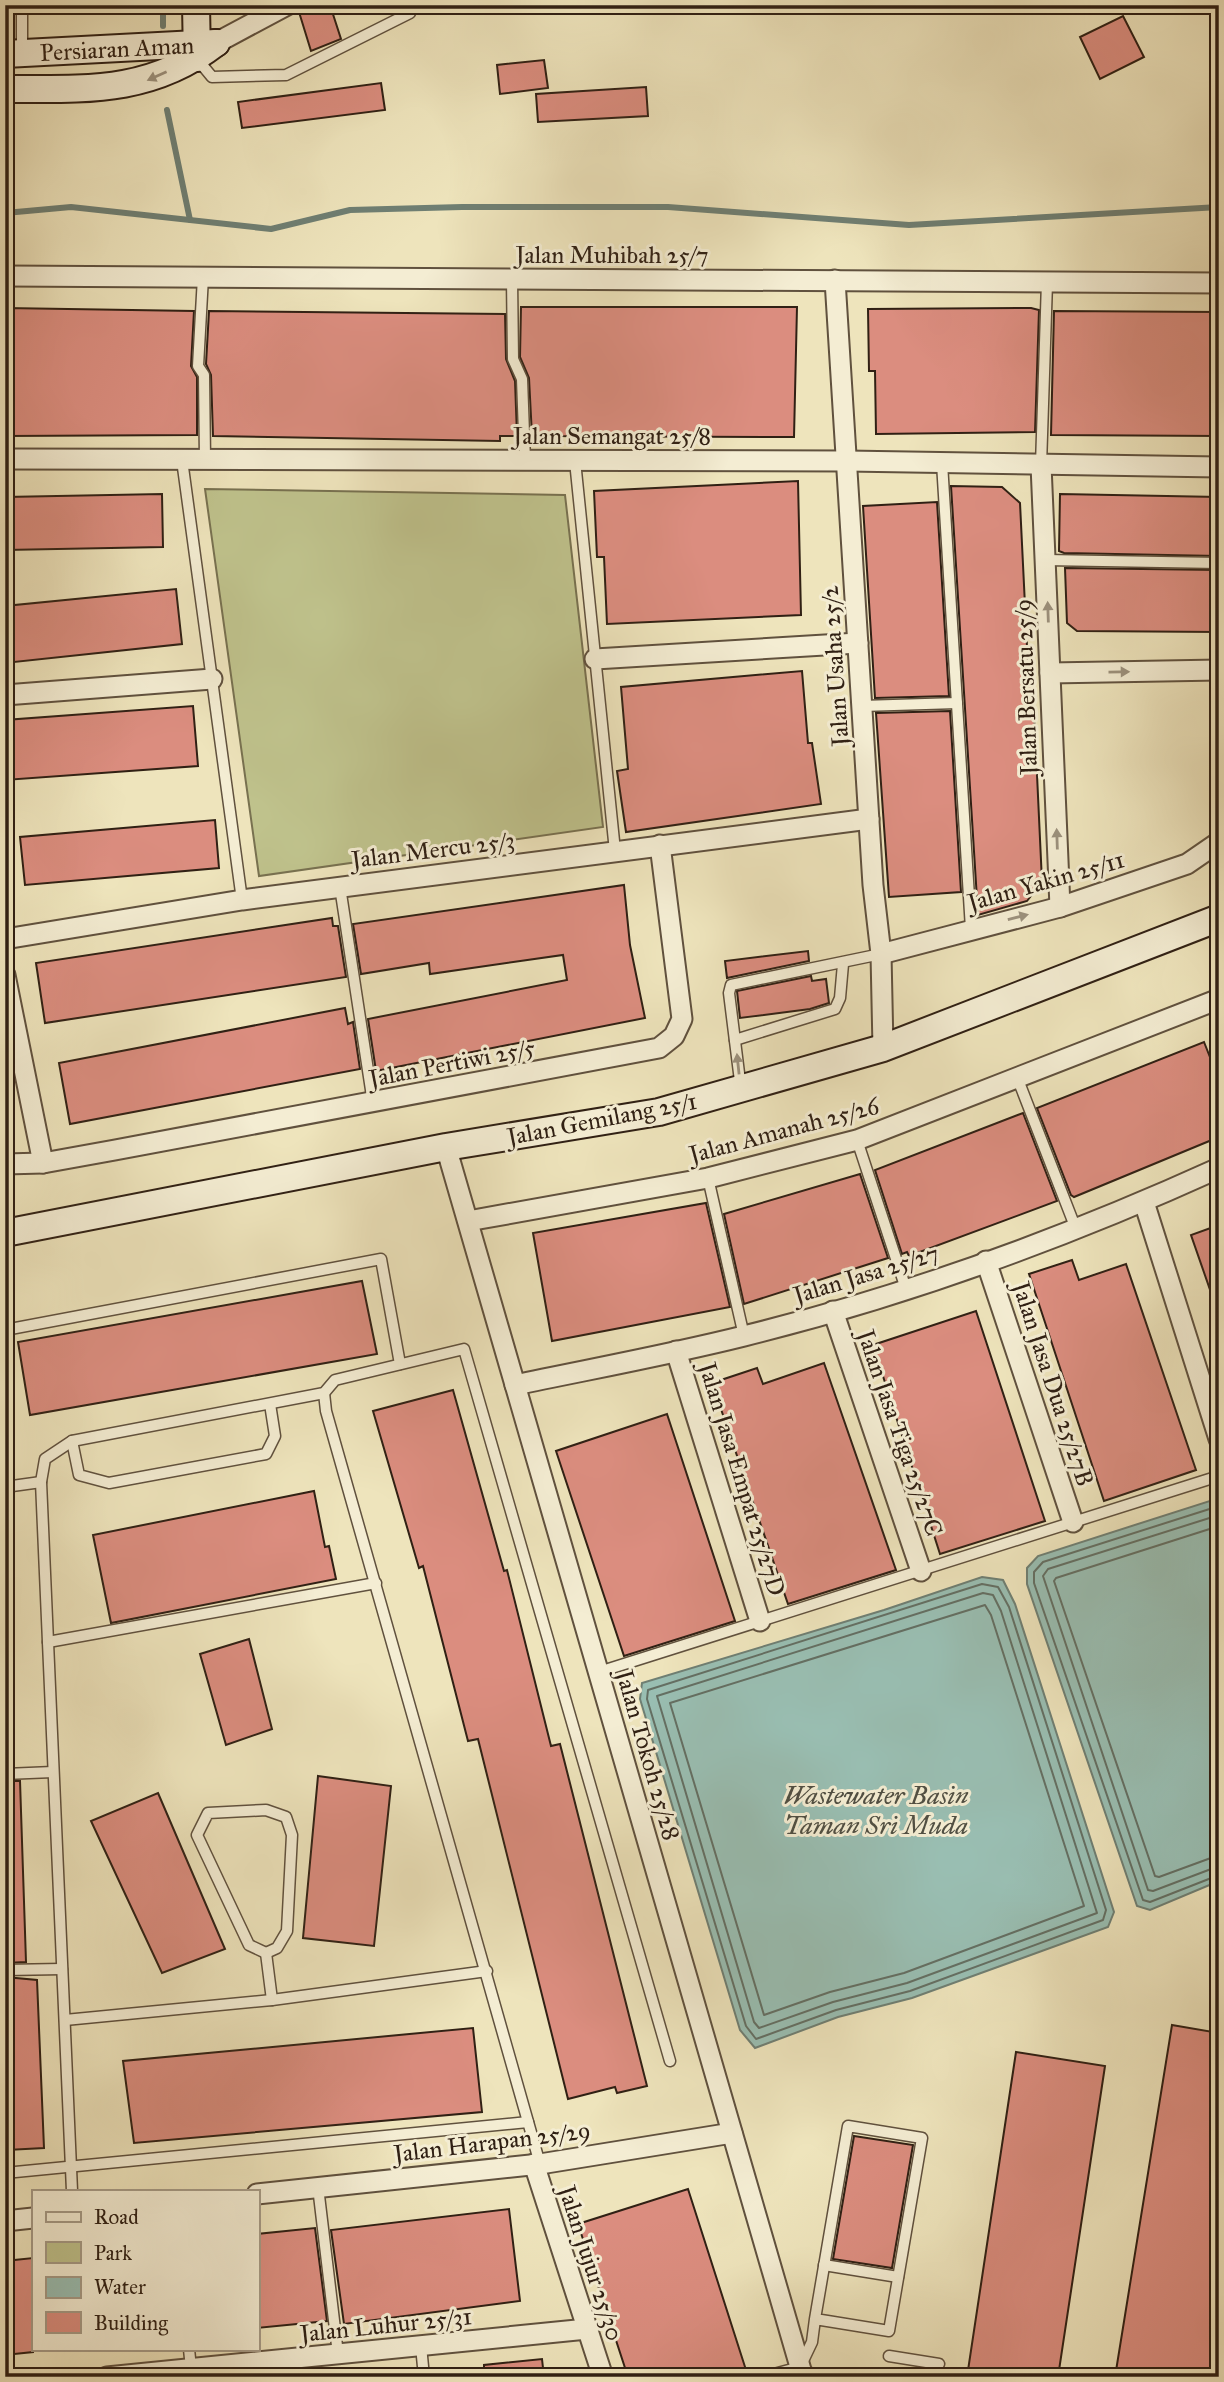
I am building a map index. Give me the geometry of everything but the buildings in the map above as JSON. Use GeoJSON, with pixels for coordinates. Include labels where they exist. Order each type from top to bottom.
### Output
{"type":"FeatureCollection","features":[{"type":"Feature","properties":{"kind":"street"},"geometry":{"type":"LineString","coordinates":[[196,5],[203,49],[287,5]]}},
{"type":"Feature","properties":{"kind":"street","name":"Persiaran Aman"},"geometry":{"type":"LineString","coordinates":[[14,54],[203,49]]}},
{"type":"Feature","properties":{"kind":"street","name":"Persiaran Aman"},"geometry":{"type":"LineString","coordinates":[[5,89],[85,89],[145,82],[203,49]]}},
{"type":"Feature","properties":{"kind":"street","name":"Jalan Muhibah 25/7"},"geometry":{"type":"LineString","coordinates":[[5,276],[1219,283]]}},
{"type":"Feature","properties":{"kind":"street","name":"Jalan Usaha 25/2"},"geometry":{"type":"LineString","coordinates":[[835,280],[869,819],[881,954],[883,1048]]}},
{"type":"Feature","properties":{"kind":"street","name":"Jalan Semangat 25/8"},"geometry":{"type":"LineString","coordinates":[[5,458],[846,461],[1219,467]]}},
{"type":"Feature","properties":{"kind":"street","name":"Jalan Bersatu 25/9"},"geometry":{"type":"LineString","coordinates":[[1041,466],[1060,907]]}},
{"type":"Feature","properties":{"kind":"street"},"geometry":{"type":"LineString","coordinates":[[595,659],[858,643]]}},
{"type":"Feature","properties":{"kind":"street"},"geometry":{"type":"LineString","coordinates":[[1050,673],[1219,670]]}},
{"type":"Feature","properties":{"kind":"street"},"geometry":{"type":"LineString","coordinates":[[5,695],[212,679]]}},
{"type":"Feature","properties":{"kind":"street","name":"Jalan Mercu 25/3"},"geometry":{"type":"LineString","coordinates":[[5,939],[242,900],[869,819]]}},
{"type":"Feature","properties":{"kind":"street","name":"Jalan Yakin 25/11"},"geometry":{"type":"LineString","coordinates":[[881,954],[1060,907],[1188,864],[1219,842]]}},
{"type":"Feature","properties":{"kind":"street","name":"Jalan Pertiwi 25/5"},"geometry":{"type":"LineString","coordinates":[[5,1164],[43,1163],[659,1048],[674,1036],[682,1019],[660,845]]}},
{"type":"Feature","properties":{"kind":"street","name":"Jalan Gemilang 25/1"},"geometry":{"type":"LineString","coordinates":[[5,1233],[446,1147],[659,1112],[883,1048],[1219,918]]}},
{"type":"Feature","properties":{"kind":"street"},"geometry":{"type":"LineString","coordinates":[[5,975],[43,1163]]}},
{"type":"Feature","properties":{"kind":"street","name":"Jalan Amanah 25/26"},"geometry":{"type":"LineString","coordinates":[[468,1222],[708,1178],[857,1140],[1219,999]]}},
{"type":"Feature","properties":{"kind":"street","name":"Jalan Tokoh 25/28"},"geometry":{"type":"LineString","coordinates":[[446,1147],[732,2133],[807,2373]]}},
{"type":"Feature","properties":{"kind":"street","name":"Jalan Jasa 25/27"},"geometry":{"type":"LineString","coordinates":[[515,1385],[744,1336],[906,1289],[1076,1229],[1219,1168]]}},
{"type":"Feature","properties":{"kind":"street"},"geometry":{"type":"LineString","coordinates":[[1144,1202],[1219,1439]]}},
{"type":"Feature","properties":{"kind":"street","name":"Jalan Jasa Dua 25/27B"},"geometry":{"type":"LineString","coordinates":[[986,1261],[1073,1522]]}},
{"type":"Feature","properties":{"kind":"street","name":"Jalan Jasa Tiga 25/27C"},"geometry":{"type":"LineString","coordinates":[[833,1311],[921,1571]]}},
{"type":"Feature","properties":{"kind":"street","name":"Jalan Jasa Empat 25/27D"},"geometry":{"type":"LineString","coordinates":[[676,1351],[760,1621]]}},
{"type":"Feature","properties":{"kind":"street","name":"Jalan Harapan 25/29"},"geometry":{"type":"LineString","coordinates":[[259,2194],[537,2164],[732,2133]]}},
{"type":"Feature","properties":{"kind":"street","name":"Jalan Jujur 25/30"},"geometry":{"type":"LineString","coordinates":[[537,2164],[603,2377]]}},
{"type":"Feature","properties":{"kind":"street"},"geometry":{"type":"LineString","coordinates":[[5,2221],[32,2218]]}},
{"type":"Feature","properties":{"kind":"street","name":"Jalan Luhur 25/31"},"geometry":{"type":"LineString","coordinates":[[107,2377],[171,2374],[190,2359],[338,2354],[587,2329]]}},
{"type":"Feature","properties":{"kind":"lane"},"geometry":{"type":"LineString","coordinates":[[14,54],[22,5]]}},
{"type":"Feature","properties":{"kind":"lane"},"geometry":{"type":"LineString","coordinates":[[203,49],[212,76],[286,75],[410,13]]}},
{"type":"Feature","properties":{"kind":"lane"},"geometry":{"type":"LineString","coordinates":[[204,277],[198,366],[204,375],[205,460]]}},
{"type":"Feature","properties":{"kind":"lane"},"geometry":{"type":"LineString","coordinates":[[512,279],[513,359],[522,379],[525,461]]}},
{"type":"Feature","properties":{"kind":"lane"},"geometry":{"type":"LineString","coordinates":[[1041,466],[1048,282]]}},
{"type":"Feature","properties":{"kind":"lane"},"geometry":{"type":"LineString","coordinates":[[182,460],[242,900]]}},
{"type":"Feature","properties":{"kind":"lane"},"geometry":{"type":"LineString","coordinates":[[575,461],[615,851]]}},
{"type":"Feature","properties":{"kind":"lane"},"geometry":{"type":"LineString","coordinates":[[942,463],[971,929]]}},
{"type":"Feature","properties":{"kind":"lane"},"geometry":{"type":"LineString","coordinates":[[1045,560],[1219,563]]}},
{"type":"Feature","properties":{"kind":"lane"},"geometry":{"type":"LineString","coordinates":[[862,706],[957,703]]}},
{"type":"Feature","properties":{"kind":"lane"},"geometry":{"type":"LineString","coordinates":[[340,887],[373,1103]]}},
{"type":"Feature","properties":{"kind":"lane"},"geometry":{"type":"LineString","coordinates":[[741,1089],[731,985],[843,964],[881,954]]}},
{"type":"Feature","properties":{"kind":"lane"},"geometry":{"type":"LineString","coordinates":[[735,1040],[835,1009],[840,998],[843,964]]}},
{"type":"Feature","properties":{"kind":"lane"},"geometry":{"type":"LineString","coordinates":[[1017,1077],[1076,1229]]}},
{"type":"Feature","properties":{"kind":"lane"},"geometry":{"type":"LineString","coordinates":[[857,1140],[906,1289]]}},
{"type":"Feature","properties":{"kind":"lane"},"geometry":{"type":"LineString","coordinates":[[708,1178],[744,1336]]}},
{"type":"Feature","properties":{"kind":"lane"},"geometry":{"type":"LineString","coordinates":[[5,1331],[381,1259],[400,1364]]}},
{"type":"Feature","properties":{"kind":"lane"},"geometry":{"type":"LineString","coordinates":[[72,2190],[41,1482],[45,1459],[72,1441],[324,1393],[335,1380],[464,1349],[670,2061]]}},
{"type":"Feature","properties":{"kind":"lane"},"geometry":{"type":"LineString","coordinates":[[324,1393],[326,1411],[487,1971],[537,2164]]}},
{"type":"Feature","properties":{"kind":"lane"},"geometry":{"type":"LineString","coordinates":[[72,1441],[79,1475],[109,1483],[174,1472],[266,1454],[275,1436],[270,1404]]}},
{"type":"Feature","properties":{"kind":"lane"},"geometry":{"type":"LineString","coordinates":[[599,1672],[1219,1476]]}},
{"type":"Feature","properties":{"kind":"lane"},"geometry":{"type":"LineString","coordinates":[[5,1487],[41,1482]]}},
{"type":"Feature","properties":{"kind":"lane"},"geometry":{"type":"LineString","coordinates":[[48,1642],[376,1583]]}},
{"type":"Feature","properties":{"kind":"lane"},"geometry":{"type":"LineString","coordinates":[[5,1774],[53,1772]]}},
{"type":"Feature","properties":{"kind":"lane"},"geometry":{"type":"LineString","coordinates":[[267,1810],[286,1816],[292,1835],[287,1931],[277,1948],[266,1953],[249,1945],[197,1835],[208,1813],[267,1810]]}},
{"type":"Feature","properties":{"kind":"lane"},"geometry":{"type":"LineString","coordinates":[[266,1953],[272,2000]]}},
{"type":"Feature","properties":{"kind":"lane"},"geometry":{"type":"LineString","coordinates":[[5,1970],[62,1969]]}},
{"type":"Feature","properties":{"kind":"lane"},"geometry":{"type":"LineString","coordinates":[[65,2020],[272,2000],[487,1971]]}},
{"type":"Feature","properties":{"kind":"lane"},"geometry":{"type":"LineString","coordinates":[[5,2174],[528,2122]]}},
{"type":"Feature","properties":{"kind":"lane"},"geometry":{"type":"LineString","coordinates":[[762,2377],[807,2373],[815,2319],[848,2126],[922,2138],[889,2331],[815,2319]]}},
{"type":"Feature","properties":{"kind":"lane"},"geometry":{"type":"LineString","coordinates":[[318,2187],[338,2354]]}},
{"type":"Feature","properties":{"kind":"lane"},"geometry":{"type":"LineString","coordinates":[[824,2265],[898,2277]]}},
{"type":"Feature","properties":{"kind":"lane"},"geometry":{"type":"LineString","coordinates":[[421,2346],[424,2377]]}},
{"type":"Feature","properties":{"kind":"lane"},"geometry":{"type":"LineString","coordinates":[[889,2356],[939,2364]]}},
{"type":"Feature","properties":{"kind":"green space"},"geometry":{"type":"Polygon","coordinates":[[[205,489],[565,495],[603,827],[259,876],[205,489]]]}},
{"type":"Feature","properties":{"kind":"water"},"geometry":{"type":"Polygon","coordinates":[[[1219,1498],[1219,1881],[1150,1910],[1137,1906],[1027,1584],[1027,1568],[1038,1556],[1219,1498]]]}},
{"type":"Feature","properties":{"kind":"water","name":"Wastewater Basin Taman Sri Muda"},"geometry":{"type":"Polygon","coordinates":[[[982,1577],[1003,1580],[1015,1604],[1114,1912],[1108,1927],[912,1998],[838,2017],[755,2048],[740,2030],[640,1699],[642,1683],[884,1610],[982,1577]]]}},
{"type":"Feature","properties":{"kind":"waterway"},"geometry":{"type":"LineString","coordinates":[[163,5],[163,26]]}},
{"type":"Feature","properties":{"kind":"waterway"},"geometry":{"type":"LineString","coordinates":[[167,110],[190,220]]}},
{"type":"Feature","properties":{"kind":"waterway"},"geometry":{"type":"LineString","coordinates":[[5,213],[71,207],[271,229],[350,210],[462,207],[668,207],[909,225],[1219,207]]}}]}
